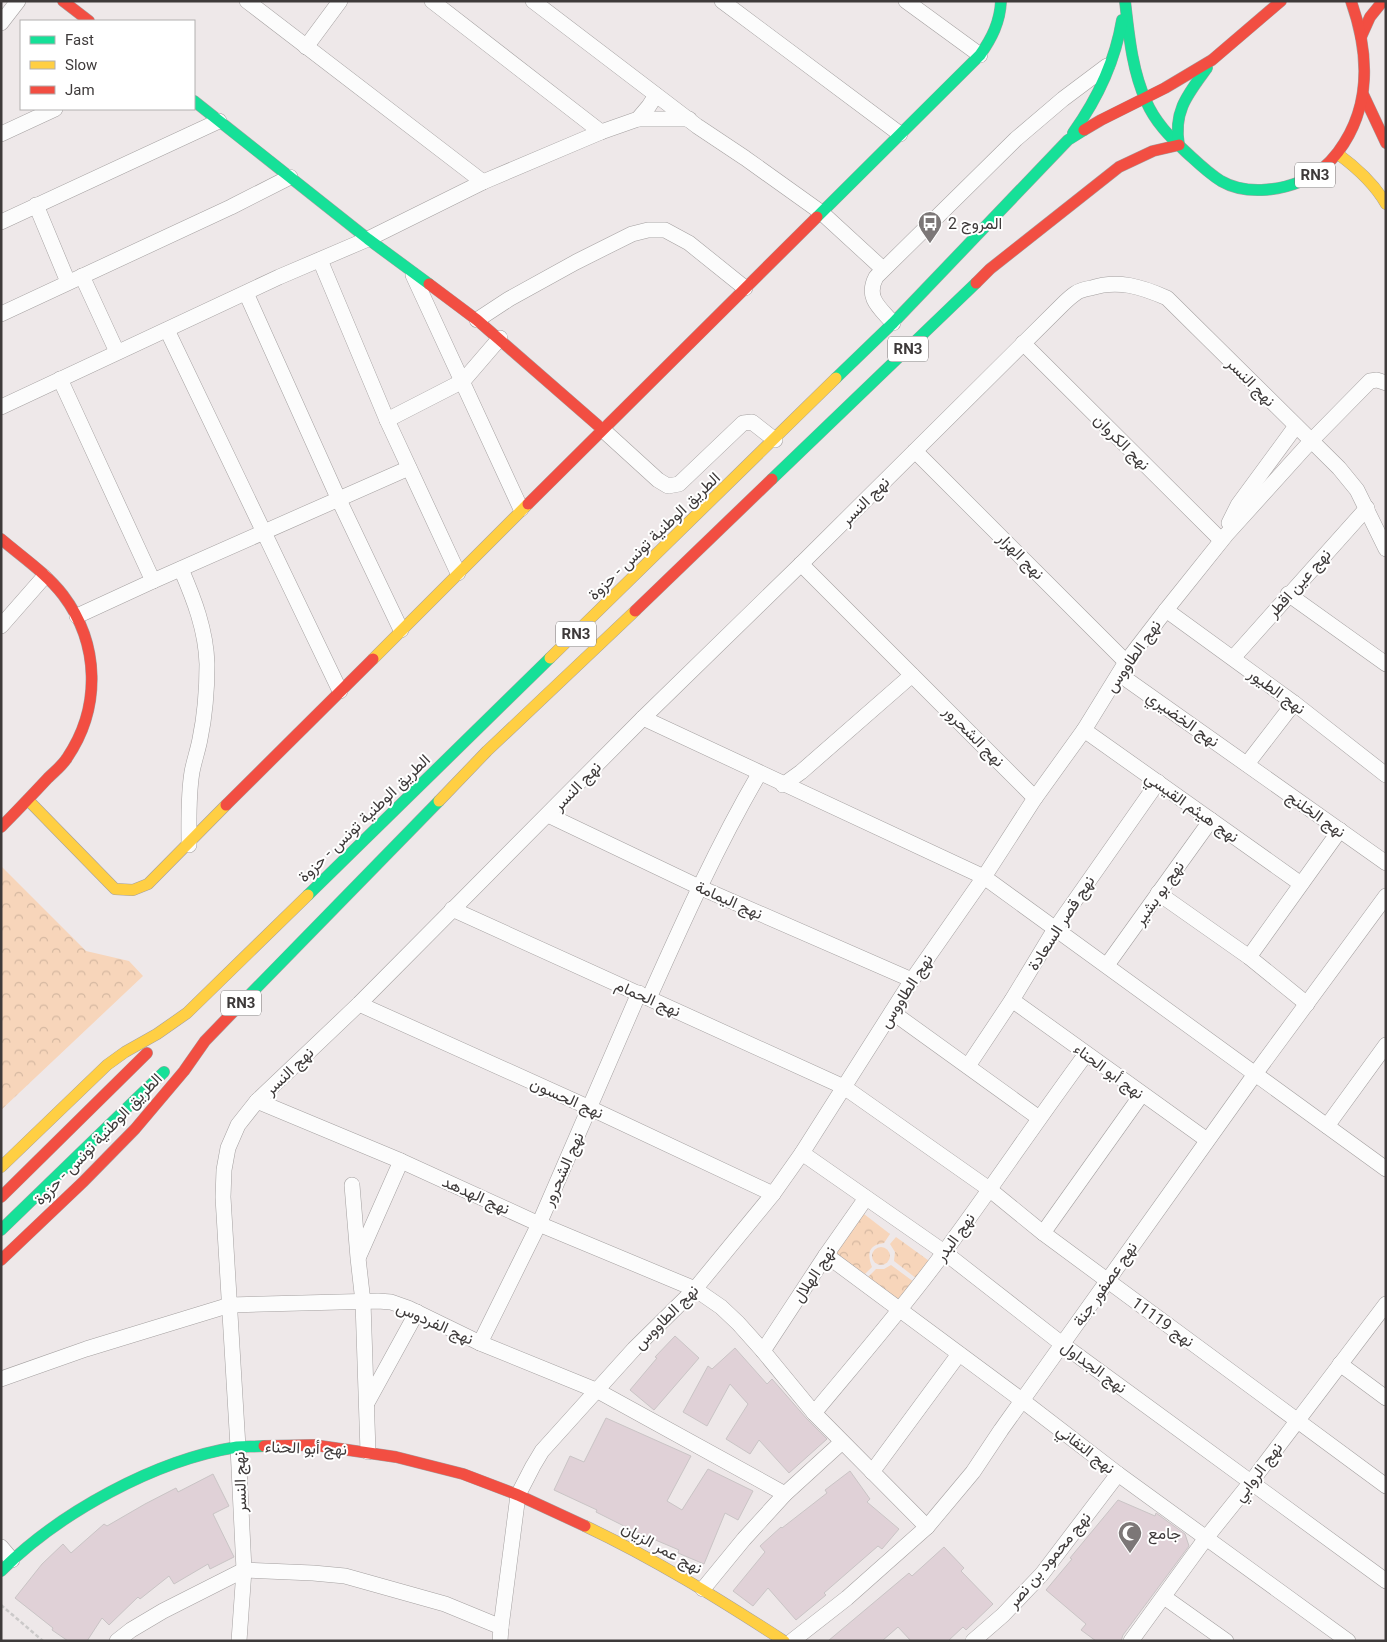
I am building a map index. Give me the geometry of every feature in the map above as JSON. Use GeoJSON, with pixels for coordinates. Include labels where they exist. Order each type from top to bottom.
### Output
{"type":"FeatureCollection","features":[{"type":"Feature","properties":{"kind":"main road"},"geometry":{"type":"LineString","coordinates":[[63,1],[88,20]]}},
{"type":"Feature","properties":{"kind":"main road"},"geometry":{"type":"LineString","coordinates":[[28,800],[115,889],[133,890],[148,884],[602,428],[980,56],[991,40],[998,21],[1001,1]]}},
{"type":"Feature","properties":{"kind":"main road"},"geometry":{"type":"LineString","coordinates":[[1068,140],[1101,91],[1112,64],[1121,25],[1124,1]]}},
{"type":"Feature","properties":{"kind":"main road","name":"RN3"},"geometry":{"type":"LineString","coordinates":[[1124,1],[1132,47],[1145,98],[1161,126],[1210,174],[1232,186],[1259,190],[1286,188],[1311,178],[1338,154],[1343,147],[1355,122],[1363,94],[1364,56],[1356,14],[1351,1]]}},
{"type":"Feature","properties":{"kind":"main road","name":"RN3"},"geometry":{"type":"LineString","coordinates":[[1145,98],[1194,72],[1212,60],[1281,1]]}},
{"type":"Feature","properties":{"kind":"main road"},"geometry":{"type":"LineString","coordinates":[[1361,37],[1370,17],[1382,1]]}},
{"type":"Feature","properties":{"kind":"main road","name":"RN3"},"geometry":{"type":"LineString","coordinates":[[1179,145],[1176,134],[1179,112],[1183,102],[1212,60]]}},
{"type":"Feature","properties":{"kind":"main road","name":"RN3"},"geometry":{"type":"LineString","coordinates":[[1363,94],[1386,144]]}},
{"type":"Feature","properties":{"kind":"main road","name":"الطريق الوطنية تونس - حزوة"},"geometry":{"type":"LineString","coordinates":[[1,1167],[107,1065],[187,1013],[893,324],[1068,140],[1101,120],[1145,98]]}},
{"type":"Feature","properties":{"kind":"main road"},"geometry":{"type":"LineString","coordinates":[[195,102],[368,239],[500,338],[602,428]]}},
{"type":"Feature","properties":{"kind":"main road","name":"الطريق الوطنية تونس - حزوة"},"geometry":{"type":"LineString","coordinates":[[1,1260],[148,1115],[176,1083],[205,1041],[487,751],[990,269],[1119,168],[1153,151],[1179,145]]}},
{"type":"Feature","properties":{"kind":"main road","name":"RN3"},"geometry":{"type":"LineString","coordinates":[[1338,154],[1368,179],[1380,193],[1386,204]]}},
{"type":"Feature","properties":{"kind":"main road"},"geometry":{"type":"LineString","coordinates":[[1,539],[63,594],[78,616],[86,634],[93,665],[94,689],[82,732],[66,759],[1,827]]}},
{"type":"Feature","properties":{"kind":"main road"},"geometry":{"type":"LineString","coordinates":[[1,1197],[187,1013]]}},
{"type":"Feature","properties":{"kind":"main road"},"geometry":{"type":"LineString","coordinates":[[1,1230],[157,1078],[205,1041]]}},
{"type":"Feature","properties":{"kind":"main road","name":"نهج أبو الحناء"},"geometry":{"type":"LineString","coordinates":[[1,1571],[59,1523],[112,1491],[180,1461],[238,1447],[314,1445],[368,1452],[463,1474],[518,1495]]}},
{"type":"Feature","properties":{"kind":"main road","name":"نهج عمر الزيان"},"geometry":{"type":"LineString","coordinates":[[518,1495],[619,1542],[704,1589],[784,1641]]}},
{"type":"Feature","properties":{"kind":"street"},"geometry":{"type":"LineString","coordinates":[[1,23],[18,1]]}},
{"type":"Feature","properties":{"kind":"street"},"geometry":{"type":"LineString","coordinates":[[247,1],[483,182]]}},
{"type":"Feature","properties":{"kind":"street"},"geometry":{"type":"LineString","coordinates":[[306,47],[340,1]]}},
{"type":"Feature","properties":{"kind":"street"},"geometry":{"type":"LineString","coordinates":[[432,1],[601,132]]}},
{"type":"Feature","properties":{"kind":"street"},"geometry":{"type":"LineString","coordinates":[[533,1],[656,95],[822,213],[883,269]]}},
{"type":"Feature","properties":{"kind":"street"},"geometry":{"type":"LineString","coordinates":[[722,1],[900,134]]}},
{"type":"Feature","properties":{"kind":"street"},"geometry":{"type":"LineString","coordinates":[[906,1],[980,56]]}},
{"type":"Feature","properties":{"kind":"street"},"geometry":{"type":"LineString","coordinates":[[893,324],[872,296],[871,286],[876,277],[1016,139],[1063,99],[1112,64]]}},
{"type":"Feature","properties":{"kind":"street"},"geometry":{"type":"LineString","coordinates":[[638,118],[656,95]]}},
{"type":"Feature","properties":{"kind":"street"},"geometry":{"type":"LineString","coordinates":[[1,134],[53,110]]}},
{"type":"Feature","properties":{"kind":"street"},"geometry":{"type":"LineString","coordinates":[[1,407],[117,352],[368,239],[483,182],[601,132],[638,118],[689,119]]}},
{"type":"Feature","properties":{"kind":"street"},"geometry":{"type":"LineString","coordinates":[[1,222],[219,121]]}},
{"type":"Feature","properties":{"kind":"street"},"geometry":{"type":"LineString","coordinates":[[1,314],[231,207],[290,177]]}},
{"type":"Feature","properties":{"kind":"street"},"geometry":{"type":"LineString","coordinates":[[36,206],[117,352]]}},
{"type":"Feature","properties":{"kind":"street"},"geometry":{"type":"LineString","coordinates":[[477,320],[509,299],[576,262],[632,234],[648,230],[665,230],[689,243],[744,288]]}},
{"type":"Feature","properties":{"kind":"street"},"geometry":{"type":"LineString","coordinates":[[320,260],[387,420],[458,573]]}},
{"type":"Feature","properties":{"kind":"street"},"geometry":{"type":"LineString","coordinates":[[412,271],[521,509]]}},
{"type":"Feature","properties":{"kind":"street","name":"نهج النسر"},"geometry":{"type":"LineString","coordinates":[[239,1641],[244,1570],[230,1305],[222,1197],[228,1148],[238,1125],[258,1101],[359,1004],[642,718],[801,564],[1023,343],[1077,292],[1096,286],[1120,284],[1142,288],[1167,298],[1338,468],[1357,490],[1386,549]]}},
{"type":"Feature","properties":{"kind":"street"},"geometry":{"type":"LineString","coordinates":[[246,293],[339,500],[401,630]]}},
{"type":"Feature","properties":{"kind":"street"},"geometry":{"type":"LineString","coordinates":[[167,330],[340,691]]}},
{"type":"Feature","properties":{"kind":"street"},"geometry":{"type":"LineString","coordinates":[[387,420],[463,381],[500,338]]}},
{"type":"Feature","properties":{"kind":"street","name":"نهج الكروان"},"geometry":{"type":"LineString","coordinates":[[1023,343],[1223,538]]}},
{"type":"Feature","properties":{"kind":"street"},"geometry":{"type":"LineString","coordinates":[[60,380],[153,581]]}},
{"type":"Feature","properties":{"kind":"street","name":"نهج الطاووس"},"geometry":{"type":"LineString","coordinates":[[501,1634],[518,1495],[542,1451],[634,1349],[695,1289],[773,1194],[802,1153],[912,980],[984,877],[1035,798],[1084,730],[1123,668],[1166,610],[1223,538],[1311,441],[1370,381],[1377,380],[1386,383]]}},
{"type":"Feature","properties":{"kind":"street"},"geometry":{"type":"LineString","coordinates":[[602,428],[658,480],[668,486],[679,484],[683,481],[743,423],[752,422],[775,440]]}},
{"type":"Feature","properties":{"kind":"street"},"geometry":{"type":"LineString","coordinates":[[1223,538],[1238,505],[1296,426]]}},
{"type":"Feature","properties":{"kind":"street","name":"نهج الهزار"},"geometry":{"type":"LineString","coordinates":[[915,450],[1123,668]]}},
{"type":"Feature","properties":{"kind":"street"},"geometry":{"type":"LineString","coordinates":[[78,616],[409,468]]}},
{"type":"Feature","properties":{"kind":"street","name":"نهج عين اقطر"},"geometry":{"type":"LineString","coordinates":[[1233,658],[1288,594],[1367,508]]}},
{"type":"Feature","properties":{"kind":"street","name":"نهج الشحرور"},"geometry":{"type":"LineString","coordinates":[[801,564],[1035,798]]}},
{"type":"Feature","properties":{"kind":"street"},"geometry":{"type":"LineString","coordinates":[[181,569],[196,605],[203,633],[207,662],[205,703],[192,772],[189,844]]}},
{"type":"Feature","properties":{"kind":"street"},"geometry":{"type":"LineString","coordinates":[[1,626],[44,576]]}},
{"type":"Feature","properties":{"kind":"street"},"geometry":{"type":"LineString","coordinates":[[1288,594],[1386,664]]}},
{"type":"Feature","properties":{"kind":"street","name":"نهج الطيور"},"geometry":{"type":"LineString","coordinates":[[1166,610],[1294,702],[1386,775]]}},
{"type":"Feature","properties":{"kind":"street","name":"نهج الخضيري"},"geometry":{"type":"LineString","coordinates":[[1123,668],[1247,764]]}},
{"type":"Feature","properties":{"kind":"street"},"geometry":{"type":"LineString","coordinates":[[783,785],[912,675]]}},
{"type":"Feature","properties":{"kind":"street"},"geometry":{"type":"LineString","coordinates":[[1247,764],[1294,702]]}},
{"type":"Feature","properties":{"kind":"street"},"geometry":{"type":"LineString","coordinates":[[642,718],[984,877],[1386,1169]]}},
{"type":"Feature","properties":{"kind":"street","name":"نهج هيثم القيسي"},"geometry":{"type":"LineString","coordinates":[[1084,730],[1301,884]]}},
{"type":"Feature","properties":{"kind":"street","name":"نهج الخلنج"},"geometry":{"type":"LineString","coordinates":[[1247,764],[1386,863]]}},
{"type":"Feature","properties":{"kind":"street","name":"نهج الشحرور"},"geometry":{"type":"LineString","coordinates":[[480,1343],[539,1224],[590,1108],[644,996],[759,774]]}},
{"type":"Feature","properties":{"kind":"street","name":"نهج قصر السعادة"},"geometry":{"type":"LineString","coordinates":[[968,1066],[1012,1000],[1055,929],[1158,782]]}},
{"type":"Feature","properties":{"kind":"street","name":"نهج اليمامة"},"geometry":{"type":"LineString","coordinates":[[548,815],[699,887],[912,980]]}},
{"type":"Feature","properties":{"kind":"street","name":"نهج بو بشير"},"geometry":{"type":"LineString","coordinates":[[1107,965],[1211,820]]}},
{"type":"Feature","properties":{"kind":"street"},"geometry":{"type":"LineString","coordinates":[[1249,957],[1340,830]]}},
{"type":"Feature","properties":{"kind":"street"},"geometry":{"type":"LineString","coordinates":[[1158,894],[1249,957],[1307,1004]]}},
{"type":"Feature","properties":{"kind":"street","name":"نهج عصفور جنة"},"geometry":{"type":"LineString","coordinates":[[792,1641],[848,1598],[927,1527],[973,1472],[1207,1140],[1384,901]]}},
{"type":"Feature","properties":{"kind":"street","name":"نهج الحمام"},"geometry":{"type":"LineString","coordinates":[[452,909],[844,1087]]}},
{"type":"Feature","properties":{"kind":"street","name":"نهج أبو الحناء"},"geometry":{"type":"LineString","coordinates":[[1012,1000],[1207,1140]]}},
{"type":"Feature","properties":{"kind":"street","name":"نهج الحسون"},"geometry":{"type":"LineString","coordinates":[[359,1004],[590,1108],[773,1194]]}},
{"type":"Feature","properties":{"kind":"street"},"geometry":{"type":"LineString","coordinates":[[892,1012],[1039,1118]]}},
{"type":"Feature","properties":{"kind":"street"},"geometry":{"type":"LineString","coordinates":[[1327,1126],[1386,1045]]}},
{"type":"Feature","properties":{"kind":"street","name":"نهج البدر"},"geometry":{"type":"LineString","coordinates":[[814,1413],[900,1309],[944,1252],[1086,1054]]}},
{"type":"Feature","properties":{"kind":"street","name":"نهج 11119"},"geometry":{"type":"LineString","coordinates":[[844,1087],[989,1189],[1107,1281],[1386,1486]]}},
{"type":"Feature","properties":{"kind":"street"},"geometry":{"type":"LineString","coordinates":[[1043,1233],[1142,1094]]}},
{"type":"Feature","properties":{"kind":"street","name":"نهج الهدهد"},"geometry":{"type":"LineString","coordinates":[[258,1101],[401,1161],[539,1224],[695,1289],[721,1307],[738,1323],[814,1413],[927,1527]]}},
{"type":"Feature","properties":{"kind":"street","name":"نهج الجداول"},"geometry":{"type":"LineString","coordinates":[[802,1153],[944,1252],[1062,1344],[1386,1581]]}},
{"type":"Feature","properties":{"kind":"street"},"geometry":{"type":"LineString","coordinates":[[358,1258],[401,1161]]}},
{"type":"Feature","properties":{"kind":"street"},"geometry":{"type":"LineString","coordinates":[[352,1185],[363,1302],[368,1452]]}},
{"type":"Feature","properties":{"kind":"street","name":"نهج الهلال"},"geometry":{"type":"LineString","coordinates":[[763,1351],[866,1198]]}},
{"type":"Feature","properties":{"kind":"street","name":"نهج التفاني"},"geometry":{"type":"LineString","coordinates":[[826,1255],[1118,1474],[1348,1641]]}},
{"type":"Feature","properties":{"kind":"street","name":"نهج الفردوس"},"geometry":{"type":"LineString","coordinates":[[1,1379],[86,1349],[230,1305],[391,1302],[417,1312],[480,1343],[598,1391],[785,1494]]}},
{"type":"Feature","properties":{"kind":"street","name":"نهج الروابي"},"geometry":{"type":"LineString","coordinates":[[1131,1641],[1206,1538],[1251,1482],[1386,1304]]}},
{"type":"Feature","properties":{"kind":"street"},"geometry":{"type":"LineString","coordinates":[[367,1403],[417,1312]]}},
{"type":"Feature","properties":{"kind":"street"},"geometry":{"type":"LineString","coordinates":[[872,1472],[960,1354]]}},
{"type":"Feature","properties":{"kind":"street"},"geometry":{"type":"LineString","coordinates":[[1340,1364],[1386,1398]]}},
{"type":"Feature","properties":{"kind":"street"},"geometry":{"type":"LineString","coordinates":[[704,1589],[744,1539],[785,1494],[842,1442]]}},
{"type":"Feature","properties":{"kind":"street","name":"نهج محمود بن نصر"},"geometry":{"type":"LineString","coordinates":[[973,1641],[1003,1614],[1042,1574],[1118,1474]]}},
{"type":"Feature","properties":{"kind":"street"},"geometry":{"type":"LineString","coordinates":[[1,1547],[12,1560]]}},
{"type":"Feature","properties":{"kind":"street"},"geometry":{"type":"LineString","coordinates":[[117,1641],[131,1630],[163,1611],[244,1570],[345,1576],[445,1604],[501,1634]]}},
{"type":"Feature","properties":{"kind":"street"},"geometry":{"type":"LineString","coordinates":[[1164,1597],[1226,1641]]}},
{"type":"Feature","properties":{"kind":"path"},"geometry":{"type":"LineString","coordinates":[[1,1605],[43,1641]]}},
{"type":"Feature","properties":{"kind":"green space"},"geometry":{"type":"Polygon","coordinates":[[[1,866],[86,951],[129,961],[143,976],[1,1110],[1,866]]]}},
{"type":"Feature","properties":{"kind":"green space"},"geometry":{"type":"Polygon","coordinates":[[[864,1214],[890,1234],[884,1243],[875,1246],[870,1251],[872,1267],[865,1274],[834,1253],[864,1214]]]}},
{"type":"Feature","properties":{"kind":"green space"},"geometry":{"type":"Polygon","coordinates":[[[896,1237],[932,1263],[917,1279],[894,1261],[895,1252],[890,1244],[896,1237]]]}},
{"type":"Feature","properties":{"kind":"green space"},"geometry":{"type":"Polygon","coordinates":[[[881,1247],[887,1250],[890,1256],[887,1262],[881,1265],[875,1262],[872,1256],[875,1250],[881,1247]]]}},
{"type":"Feature","properties":{"kind":"green space"},"geometry":{"type":"Polygon","coordinates":[[[891,1265],[914,1282],[896,1301],[868,1277],[876,1269],[884,1269],[891,1265]]]}},
{"type":"Feature","properties":{"kind":"building"},"geometry":{"type":"Polygon","coordinates":[[[675,1336],[699,1358],[654,1410],[630,1390],[657,1358],[655,1357],[675,1336]]]}},
{"type":"Feature","properties":{"kind":"building"},"geometry":{"type":"Polygon","coordinates":[[[735,1348],[767,1384],[772,1379],[827,1439],[789,1473],[759,1440],[750,1454],[726,1439],[748,1404],[730,1384],[707,1426],[683,1412],[708,1366],[712,1369],[735,1348]]]}},
{"type":"Feature","properties":{"kind":"building"},"geometry":{"type":"Polygon","coordinates":[[[606,1418],[691,1456],[667,1501],[682,1510],[708,1469],[753,1491],[738,1520],[725,1513],[704,1564],[678,1553],[679,1550],[632,1530],[596,1512],[597,1510],[554,1490],[570,1456],[584,1462],[606,1418]]]}},
{"type":"Feature","properties":{"kind":"building"},"geometry":{"type":"Polygon","coordinates":[[[850,1471],[870,1499],[867,1502],[899,1529],[882,1549],[878,1546],[824,1593],[826,1595],[796,1620],[768,1588],[753,1606],[733,1591],[765,1552],[760,1546],[781,1527],[827,1493],[825,1490],[850,1471]]]}},
{"type":"Feature","properties":{"kind":"building"},"geometry":{"type":"Polygon","coordinates":[[[213,1474],[229,1506],[213,1514],[234,1557],[210,1569],[208,1564],[174,1584],[169,1576],[140,1599],[138,1597],[109,1625],[102,1618],[87,1641],[68,1641],[52,1630],[53,1628],[15,1598],[42,1564],[63,1544],[71,1553],[104,1524],[107,1526],[176,1488],[178,1492],[213,1474]]]}},
{"type":"Feature","properties":{"kind":"building","name":"جامع"},"geometry":{"type":"Polygon","coordinates":[[[1118,1500],[1155,1516],[1156,1513],[1185,1534],[1189,1546],[1123,1635],[1121,1641],[1096,1641],[1081,1630],[1086,1624],[1046,1590],[1118,1500]]]}},
{"type":"Feature","properties":{"kind":"building"},"geometry":{"type":"Polygon","coordinates":[[[944,1547],[964,1568],[961,1571],[993,1604],[966,1630],[963,1627],[948,1641],[911,1641],[898,1627],[882,1641],[828,1641],[909,1573],[912,1576],[944,1547]]]}},
{"type":"Feature","properties":{"kind":"traffic: fast"},"geometry":{"type":"LineString","coordinates":[[817,217],[980,55],[995,30],[1001,1]]}},
{"type":"Feature","properties":{"kind":"traffic: fast"},"geometry":{"type":"LineString","coordinates":[[1125,1],[1132,52],[1141,89],[1154,116],[1174,141],[1207,171],[1230,185],[1251,190],[1262,190],[1283,187],[1302,181]]}},
{"type":"Feature","properties":{"kind":"traffic: fast"},"geometry":{"type":"LineString","coordinates":[[1073,133],[1098,93],[1115,50],[1122,20]]}},
{"type":"Feature","properties":{"kind":"traffic: fast"},"geometry":{"type":"LineString","coordinates":[[1179,145],[1178,122],[1180,113],[1188,95],[1207,68]]}},
{"type":"Feature","properties":{"kind":"traffic: fast"},"geometry":{"type":"LineString","coordinates":[[195,102],[368,239],[429,284]]}},
{"type":"Feature","properties":{"kind":"traffic: fast"},"geometry":{"type":"LineString","coordinates":[[836,378],[893,323],[1068,140],[1084,130]]}},
{"type":"Feature","properties":{"kind":"traffic: fast"},"geometry":{"type":"LineString","coordinates":[[772,479],[976,283]]}},
{"type":"Feature","properties":{"kind":"traffic: fast"},"geometry":{"type":"LineString","coordinates":[[308,895],[550,658]]}},
{"type":"Feature","properties":{"kind":"traffic: fast"},"geometry":{"type":"LineString","coordinates":[[233,1012],[439,801]]}},
{"type":"Feature","properties":{"kind":"traffic: fast"},"geometry":{"type":"LineString","coordinates":[[1,1230],[164,1072]]}},
{"type":"Feature","properties":{"kind":"traffic: fast"},"geometry":{"type":"LineString","coordinates":[[1,1571],[51,1529],[110,1492],[174,1464],[206,1454],[237,1447],[264,1446]]}},
{"type":"Feature","properties":{"kind":"traffic: slow"},"geometry":{"type":"LineString","coordinates":[[1338,154],[1365,176],[1386,204]]}},
{"type":"Feature","properties":{"kind":"traffic: slow"},"geometry":{"type":"LineString","coordinates":[[550,658],[836,378]]}},
{"type":"Feature","properties":{"kind":"traffic: slow"},"geometry":{"type":"LineString","coordinates":[[373,659],[528,504]]}},
{"type":"Feature","properties":{"kind":"traffic: slow"},"geometry":{"type":"LineString","coordinates":[[439,801],[487,751],[635,611]]}},
{"type":"Feature","properties":{"kind":"traffic: slow"},"geometry":{"type":"LineString","coordinates":[[28,800],[115,889],[133,890],[148,884],[226,805]]}},
{"type":"Feature","properties":{"kind":"traffic: slow"},"geometry":{"type":"LineString","coordinates":[[1,1167],[107,1065],[187,1013],[308,895]]}},
{"type":"Feature","properties":{"kind":"traffic: slow"},"geometry":{"type":"LineString","coordinates":[[585,1526],[686,1580],[784,1641]]}},
{"type":"Feature","properties":{"kind":"traffic: jam"},"geometry":{"type":"LineString","coordinates":[[63,1],[88,20]]}},
{"type":"Feature","properties":{"kind":"traffic: jam"},"geometry":{"type":"LineString","coordinates":[[1084,130],[1165,88],[1212,60],[1281,1]]}},
{"type":"Feature","properties":{"kind":"traffic: jam"},"geometry":{"type":"LineString","coordinates":[[1302,181],[1326,165],[1338,152],[1349,135],[1357,117],[1362,98],[1364,59],[1357,20],[1351,1]]}},
{"type":"Feature","properties":{"kind":"traffic: jam"},"geometry":{"type":"LineString","coordinates":[[1361,37],[1370,17],[1383,1]]}},
{"type":"Feature","properties":{"kind":"traffic: jam"},"geometry":{"type":"LineString","coordinates":[[1363,94],[1386,143]]}},
{"type":"Feature","properties":{"kind":"traffic: jam"},"geometry":{"type":"LineString","coordinates":[[976,283],[990,269],[1119,167],[1153,151],[1179,145]]}},
{"type":"Feature","properties":{"kind":"traffic: jam"},"geometry":{"type":"LineString","coordinates":[[528,504],[817,217]]}},
{"type":"Feature","properties":{"kind":"traffic: jam"},"geometry":{"type":"LineString","coordinates":[[429,284],[477,320],[602,429]]}},
{"type":"Feature","properties":{"kind":"traffic: jam"},"geometry":{"type":"LineString","coordinates":[[635,611],[772,479]]}},
{"type":"Feature","properties":{"kind":"traffic: jam"},"geometry":{"type":"LineString","coordinates":[[1,539],[41,572],[63,595],[75,614],[84,634],[92,676],[86,718],[78,739],[67,758],[1,827]]}},
{"type":"Feature","properties":{"kind":"traffic: jam"},"geometry":{"type":"LineString","coordinates":[[226,805],[373,659]]}},
{"type":"Feature","properties":{"kind":"traffic: jam"},"geometry":{"type":"LineString","coordinates":[[1,1260],[83,1182],[135,1129],[184,1071],[205,1041],[233,1012]]}},
{"type":"Feature","properties":{"kind":"traffic: jam"},"geometry":{"type":"LineString","coordinates":[[1,1197],[147,1053]]}},
{"type":"Feature","properties":{"kind":"traffic: jam"},"geometry":{"type":"LineString","coordinates":[[264,1446],[314,1445],[396,1457],[463,1474],[518,1495],[585,1526]]}},
{"type":"Feature","properties":{"kind":"place","name":"المروج 2"},"geometry":{"type":"Point","coordinates":[930,244]}},
{"type":"Feature","properties":{"kind":"place","name":"جامع"},"geometry":{"type":"Point","coordinates":[1130,1554]}}]}
